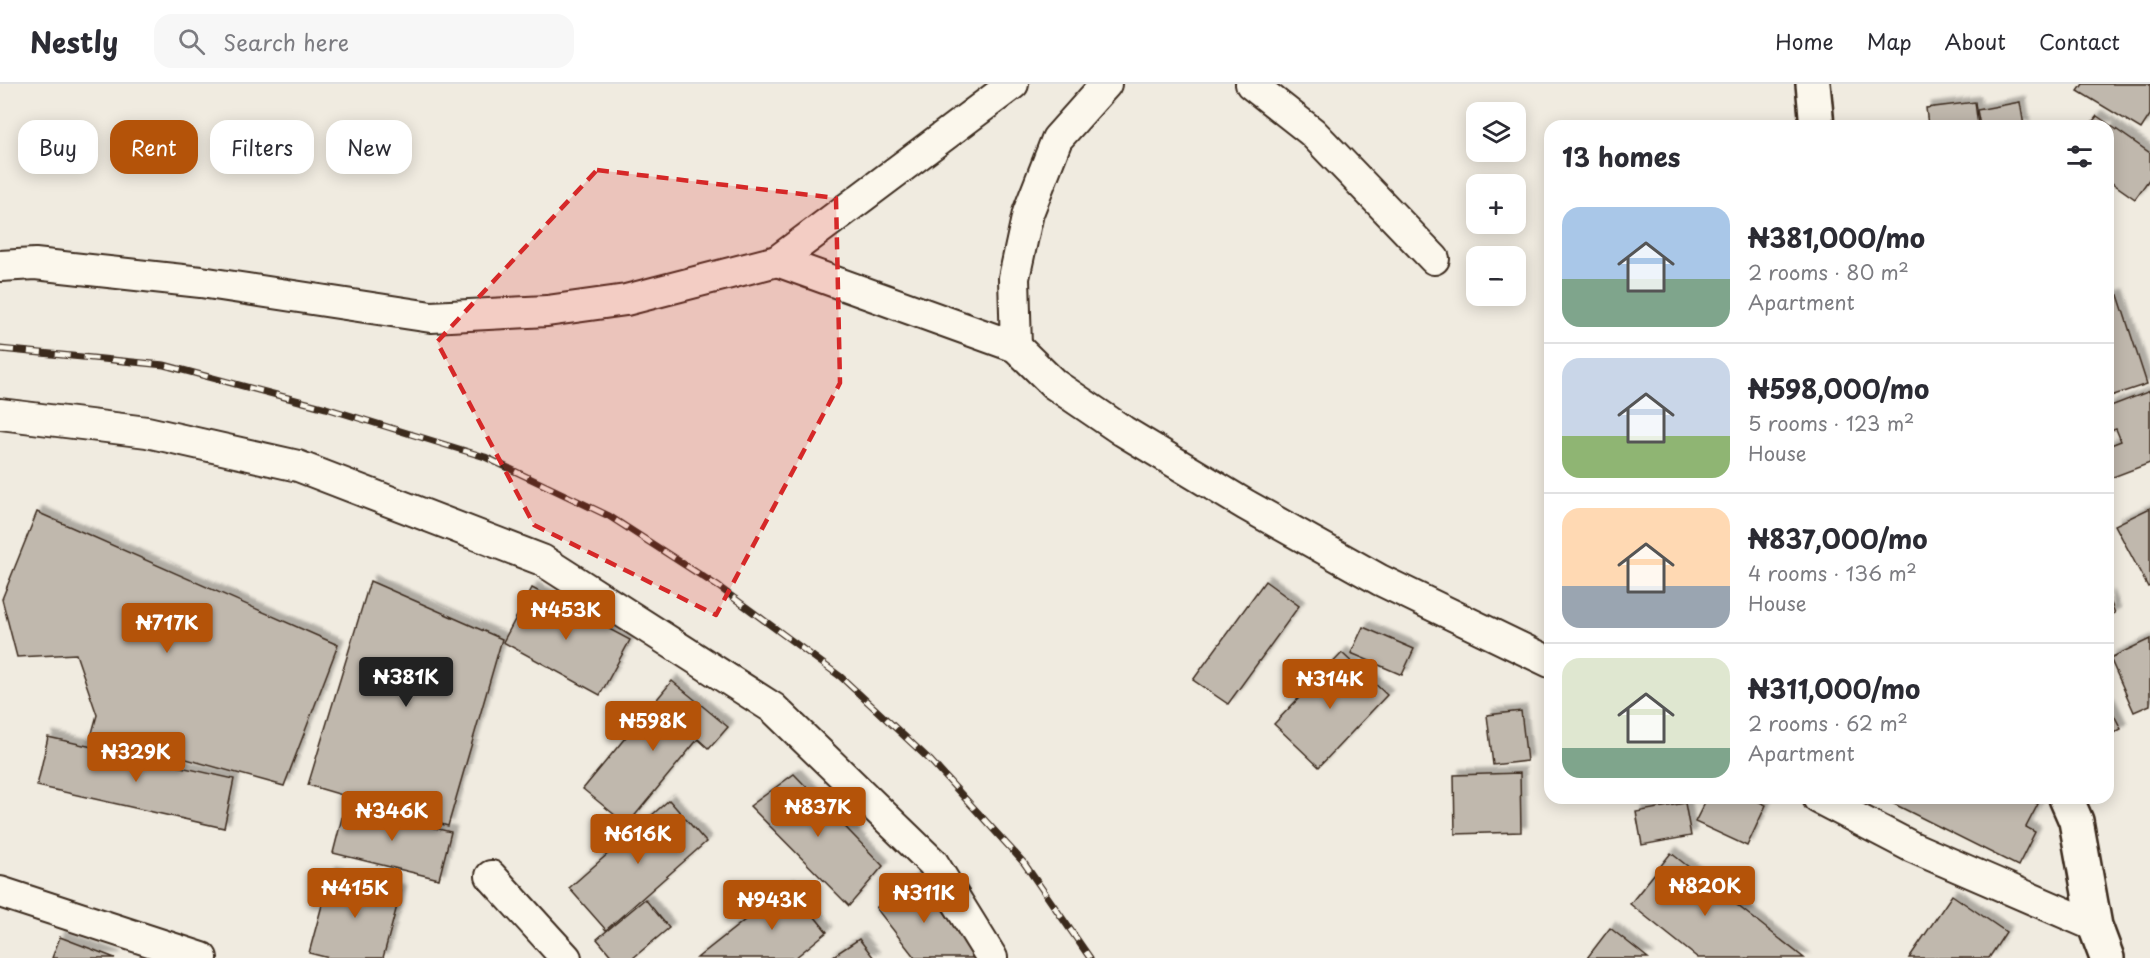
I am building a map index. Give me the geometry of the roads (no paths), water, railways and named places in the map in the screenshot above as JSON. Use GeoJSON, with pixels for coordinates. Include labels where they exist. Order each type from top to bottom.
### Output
{"type":"FeatureCollection","features":[{"type":"Feature","properties":{"kind":"street"},"geometry":{"type":"LineString","coordinates":[[0,266],[35,264],[201,282],[431,317],[547,311],[626,300],[777,261],[1013,84]]}},
{"type":"Feature","properties":{"kind":"street"},"geometry":{"type":"LineString","coordinates":[[1016,347],[1014,278],[1028,213],[1057,139],[1106,84]]}},
{"type":"Feature","properties":{"kind":"street"},"geometry":{"type":"LineString","coordinates":[[1251,84],[1312,132],[1434,259]]}},
{"type":"Feature","properties":{"kind":"street"},"geometry":{"type":"LineString","coordinates":[[1814,84],[1817,120]]}},
{"type":"Feature","properties":{"kind":"street"},"geometry":{"type":"LineString","coordinates":[[777,261],[1016,347],[1054,384],[1123,431],[1246,505],[1380,580],[1544,659]]}},
{"type":"Feature","properties":{"kind":"street"},"geometry":{"type":"LineString","coordinates":[[0,414],[147,432],[298,465],[542,560],[773,708],[933,863],[992,958]]}},
{"type":"Feature","properties":{"kind":"street"},"geometry":{"type":"LineString","coordinates":[[1830,804],[1912,847],[2095,926]]}},
{"type":"Feature","properties":{"kind":"street"},"geometry":{"type":"LineString","coordinates":[[2069,804],[2076,821],[2095,926],[2107,958]]}},
{"type":"Feature","properties":{"kind":"street"},"geometry":{"type":"LineString","coordinates":[[491,876],[566,958]]}},
{"type":"Feature","properties":{"kind":"street"},"geometry":{"type":"LineString","coordinates":[[0,892],[202,958]]}},
{"type":"Feature","properties":{"kind":"railway"},"geometry":{"type":"LineString","coordinates":[[0,349],[164,365],[326,408],[485,457],[609,516],[719,587],[841,677],[931,761],[1024,863],[1090,958]]}}]}
